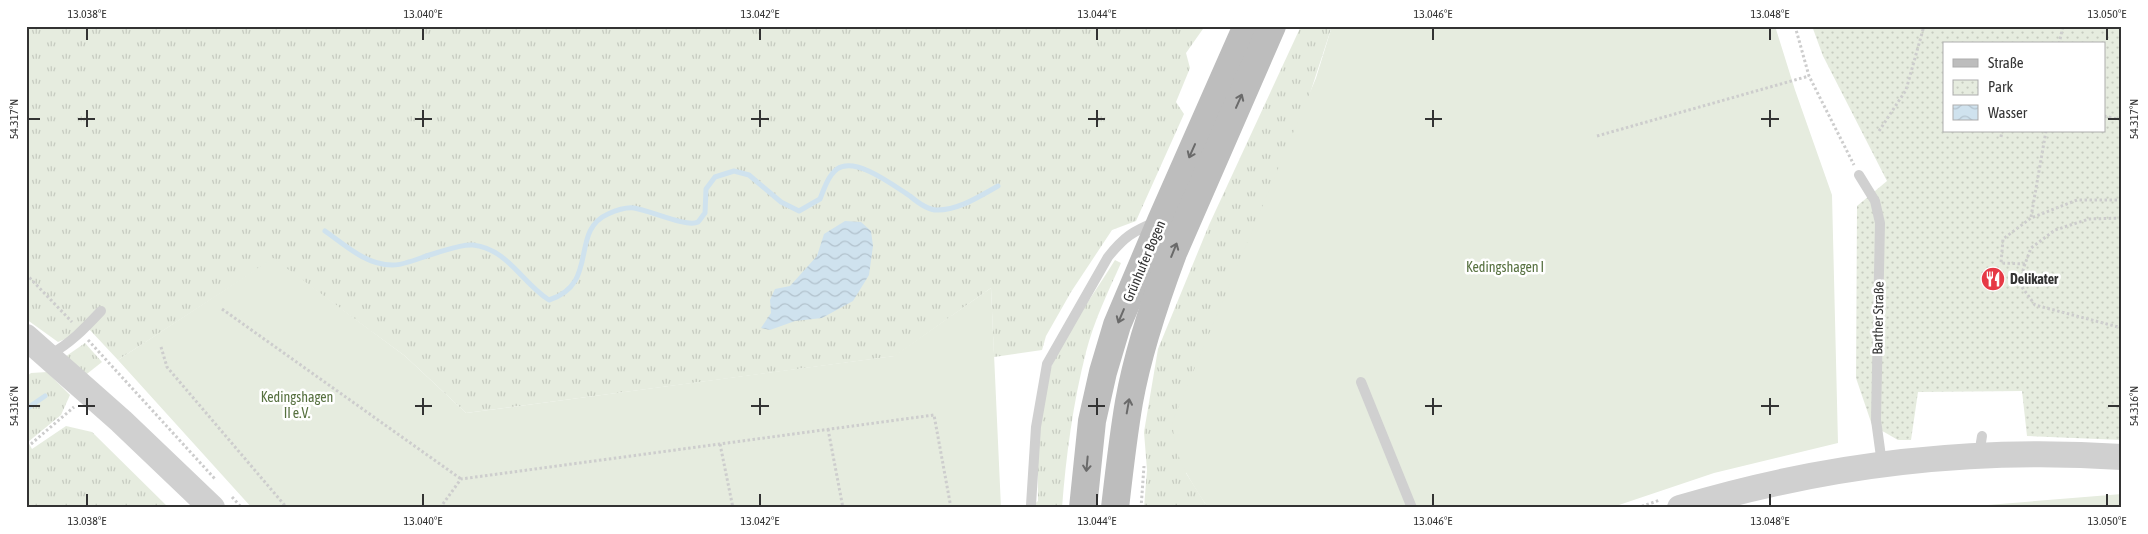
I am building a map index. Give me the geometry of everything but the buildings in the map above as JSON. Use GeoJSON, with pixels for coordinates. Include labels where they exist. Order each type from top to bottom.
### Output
{"type":"FeatureCollection","features":[{"type":"Feature","properties":{"kind":"main road","name":"Grünhufer Bogen"},"geometry":{"type":"LineString","coordinates":[[1083,508],[1087,458],[1103,372],[1117,325],[1247,26]]}},
{"type":"Feature","properties":{"kind":"main road","name":"Grünhufer Bogen"},"geometry":{"type":"LineString","coordinates":[[1115,508],[1129,401],[1145,334],[1156,298],[1173,253],[1272,26]]}},
{"type":"Feature","properties":{"kind":"street"},"geometry":{"type":"LineString","coordinates":[[26,337],[90,394],[221,496]]}},
{"type":"Feature","properties":{"kind":"street"},"geometry":{"type":"LineString","coordinates":[[1680,508],[1791,479],[1882,465],[1981,445],[2068,454],[2122,457]]}},
{"type":"Feature","properties":{"kind":"lane","name":"Barther Straße"},"geometry":{"type":"LineString","coordinates":[[1860,175],[1875,202],[1880,223],[1876,420],[1882,465]]}},
{"type":"Feature","properties":{"kind":"lane"},"geometry":{"type":"LineString","coordinates":[[1030,505],[1036,427],[1047,364],[1119,243],[1136,230],[1161,221]]}},
{"type":"Feature","properties":{"kind":"lane"},"geometry":{"type":"LineString","coordinates":[[47,355],[59,350],[81,332],[101,311]]}},
{"type":"Feature","properties":{"kind":"lane"},"geometry":{"type":"LineString","coordinates":[[1361,382],[1412,508]]}},
{"type":"Feature","properties":{"kind":"path"},"geometry":{"type":"LineString","coordinates":[[1795,26],[1809,76],[1860,175]]}},
{"type":"Feature","properties":{"kind":"path"},"geometry":{"type":"LineString","coordinates":[[1880,131],[1906,90],[1924,26]]}},
{"type":"Feature","properties":{"kind":"path"},"geometry":{"type":"LineString","coordinates":[[2059,42],[2063,26]]}},
{"type":"Feature","properties":{"kind":"path"},"geometry":{"type":"LineString","coordinates":[[1596,136],[1809,76]]}},
{"type":"Feature","properties":{"kind":"path"},"geometry":{"type":"LineString","coordinates":[[2106,116],[2122,120]]}},
{"type":"Feature","properties":{"kind":"path"},"geometry":{"type":"LineString","coordinates":[[2001,137],[2002,132]]}},
{"type":"Feature","properties":{"kind":"path"},"geometry":{"type":"LineString","coordinates":[[2031,218],[2046,132]]}},
{"type":"Feature","properties":{"kind":"path"},"geometry":{"type":"LineString","coordinates":[[2025,264],[2001,263],[2003,240],[2031,218],[2077,200],[2120,199]]}},
{"type":"Feature","properties":{"kind":"path"},"geometry":{"type":"LineString","coordinates":[[2122,218],[2089,219],[2055,230],[2032,248],[2018,283],[2035,305],[2122,328]]}},
{"type":"Feature","properties":{"kind":"path"},"geometry":{"type":"LineString","coordinates":[[26,274],[81,332],[221,496],[242,508]]}},
{"type":"Feature","properties":{"kind":"path"},"geometry":{"type":"LineString","coordinates":[[222,309],[461,479],[934,414],[951,508]]}},
{"type":"Feature","properties":{"kind":"path"},"geometry":{"type":"LineString","coordinates":[[161,347],[167,367],[287,508]]}},
{"type":"Feature","properties":{"kind":"path"},"geometry":{"type":"LineString","coordinates":[[31,444],[90,394]]}},
{"type":"Feature","properties":{"kind":"path"},"geometry":{"type":"LineString","coordinates":[[828,429],[843,508]]}},
{"type":"Feature","properties":{"kind":"path"},"geometry":{"type":"LineString","coordinates":[[720,444],[733,508]]}},
{"type":"Feature","properties":{"kind":"path"},"geometry":{"type":"LineString","coordinates":[[440,508],[461,479]]}},
{"type":"Feature","properties":{"kind":"green space"},"geometry":{"type":"Polygon","coordinates":[[[26,26],[1205,26],[1186,53],[1190,68],[1176,102],[1184,114],[1136,221],[1112,230],[1071,292],[1046,336],[1042,350],[994,357],[991,288],[895,356],[466,413],[405,356],[273,259],[118,360],[89,329],[58,342],[26,319],[26,26]]]}},
{"type":"Feature","properties":{"kind":"green space"},"geometry":{"type":"Polygon","coordinates":[[[1301,26],[1332,26],[1186,473],[1208,508],[1144,508],[1147,470],[1144,432],[1158,349],[1209,225],[1301,26]]]}},
{"type":"Feature","properties":{"kind":"green space","name":"Kedingshagen I"},"geometry":{"type":"Polygon","coordinates":[[[1332,26],[1775,26],[1795,90],[1832,195],[1838,443],[1714,473],[1610,508],[1208,508],[1188,476],[1179,456],[1173,433],[1173,420],[1316,78],[1332,26]]]}},
{"type":"Feature","properties":{"kind":"green space"},"geometry":{"type":"Polygon","coordinates":[[[1812,26],[2122,26],[2122,440],[2027,436],[2022,391],[1918,392],[1911,440],[1898,440],[1872,425],[1856,378],[1857,206],[1887,181],[1823,56],[1812,26]]]}},
{"type":"Feature","properties":{"kind":"green space","name":"Kedingshagen II e.V."},"geometry":{"type":"Polygon","coordinates":[[[273,258],[405,356],[466,413],[894,356],[991,288],[1001,508],[252,508],[118,360],[273,258]]]}},
{"type":"Feature","properties":{"kind":"green space"},"geometry":{"type":"Polygon","coordinates":[[[1115,260],[1121,263],[1093,329],[1081,371],[1071,430],[1062,508],[1030,508],[1038,501],[1039,424],[1047,379],[1059,349],[1115,260]]]}},
{"type":"Feature","properties":{"kind":"green space"},"geometry":{"type":"Polygon","coordinates":[[[85,343],[102,362],[83,377],[62,359],[85,343]]]}},
{"type":"Feature","properties":{"kind":"green space"},"geometry":{"type":"Polygon","coordinates":[[[47,372],[70,395],[61,415],[28,442],[32,449],[66,426],[92,432],[169,508],[26,508],[26,377],[31,373],[47,372]]]}},
{"type":"Feature","properties":{"kind":"green space"},"geometry":{"type":"Polygon","coordinates":[[[2122,494],[2122,508],[1951,508],[2122,494]]]}},
{"type":"Feature","properties":{"kind":"water"},"geometry":{"type":"Polygon","coordinates":[[[845,221],[861,222],[871,231],[873,246],[869,275],[853,301],[822,318],[795,321],[770,330],[761,328],[771,313],[770,300],[775,289],[790,286],[817,256],[824,234],[845,221]]]}},
{"type":"Feature","properties":{"kind":"waterway"},"geometry":{"type":"LineString","coordinates":[[325,231],[356,253],[373,262],[382,264],[402,264],[464,245],[485,248],[505,260],[539,293],[549,300],[565,292],[574,282],[580,270],[590,232],[596,222],[608,214],[621,209],[631,208],[641,209],[685,223],[698,222],[705,213],[706,189],[715,177],[734,171],[749,175],[781,202],[799,211],[820,199],[831,175],[837,169],[845,166],[854,166],[875,174],[934,210],[953,208],[977,198],[998,186]]}},
{"type":"Feature","properties":{"kind":"waterway"},"geometry":{"type":"LineString","coordinates":[[26,409],[45,396]]}},
{"type":"Feature","properties":{"kind":"place","name":"Delikater"},"geometry":{"type":"Point","coordinates":[1993,279]}}]}
